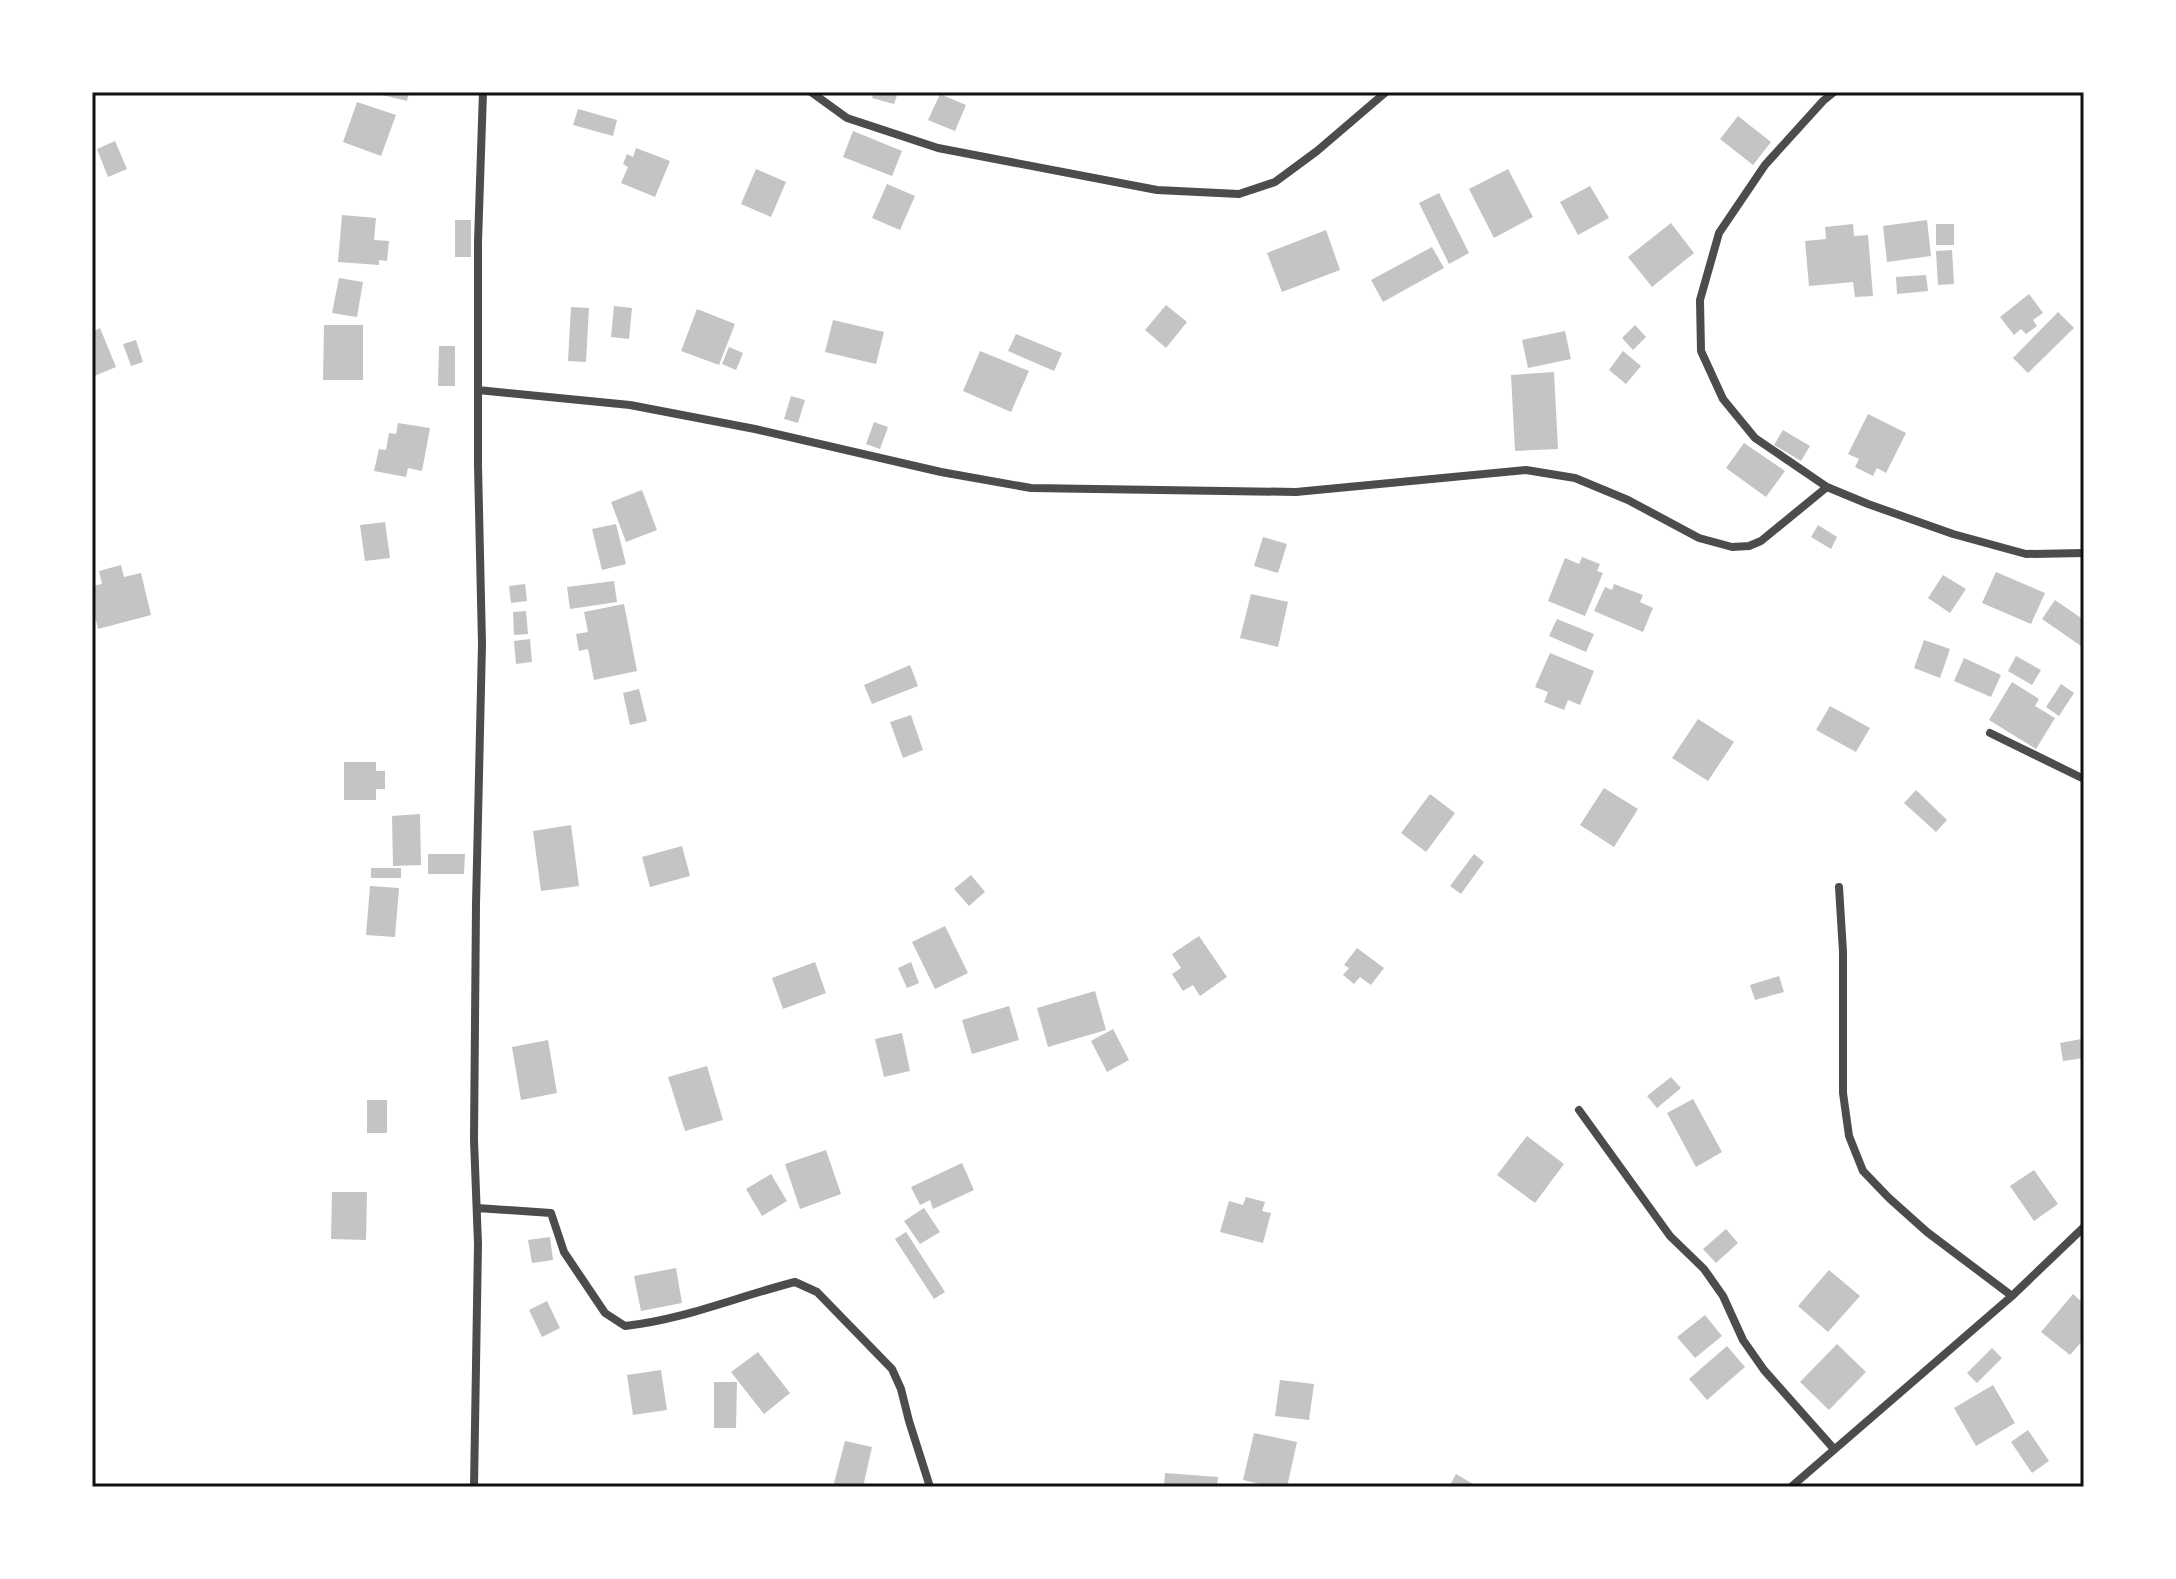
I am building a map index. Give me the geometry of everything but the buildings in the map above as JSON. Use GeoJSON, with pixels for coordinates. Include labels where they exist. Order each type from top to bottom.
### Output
{"type":"FeatureCollection","features":[{"type":"Feature","properties":{"kind":"street"},"geometry":{"type":"LineString","coordinates":[[474,1487],[478,1244],[474,1140],[482,644],[478,242],[483,92]]}},
{"type":"Feature","properties":{"kind":"street"},"geometry":{"type":"LineString","coordinates":[[811,92],[847,118],[938,148],[1157,190],[1239,194],[1275,182],[1386,92]]}},
{"type":"Feature","properties":{"kind":"street"},"geometry":{"type":"LineString","coordinates":[[1834,92],[1765,165],[1719,233],[1700,300],[1701,351],[1723,399],[1755,438],[1827,487],[1953,534],[2026,554],[2084,553]]}},
{"type":"Feature","properties":{"kind":"street"},"geometry":{"type":"LineString","coordinates":[[478,390],[630,405],[755,429],[941,472],[1031,488],[1296,492],[1526,470],[1575,478],[1628,500],[1699,538],[1732,547],[1749,546],[1761,541],[1827,487]]}},
{"type":"Feature","properties":{"kind":"street"},"geometry":{"type":"LineString","coordinates":[[1990,733],[2084,779]]}},
{"type":"Feature","properties":{"kind":"street"},"geometry":{"type":"LineString","coordinates":[[1839,887],[1843,952],[1843,1093],[1849,1136],[1863,1171],[1927,1232],[2012,1296]]}},
{"type":"Feature","properties":{"kind":"street"},"geometry":{"type":"LineString","coordinates":[[1579,1110],[1670,1236],[1704,1269],[1723,1296],[1743,1340],[1764,1370],[1834,1449]]}},
{"type":"Feature","properties":{"kind":"street"},"geometry":{"type":"LineString","coordinates":[[477,1208],[551,1213],[564,1252],[605,1313],[625,1326],[693,1314],[795,1282],[817,1292],[892,1369],[901,1389],[930,1487]]}},
{"type":"Feature","properties":{"kind":"street"},"geometry":{"type":"LineString","coordinates":[[1791,1487],[2012,1296],[2084,1227]]}}]}
